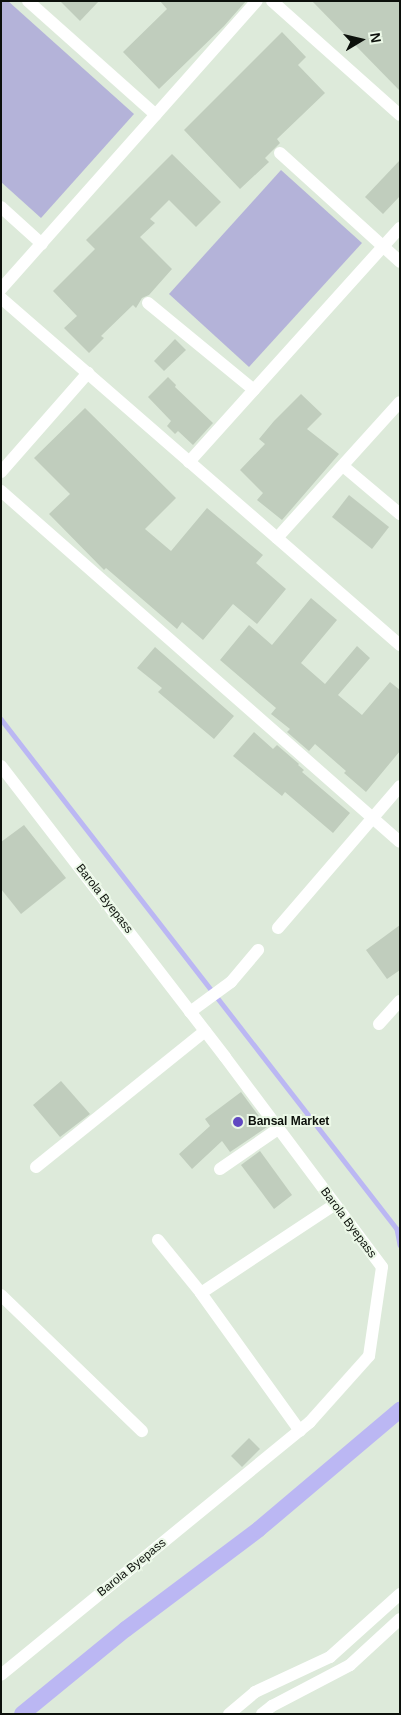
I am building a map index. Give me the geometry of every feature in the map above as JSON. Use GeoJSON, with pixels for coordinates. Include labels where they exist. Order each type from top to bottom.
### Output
{"type":"FeatureCollection","features":[{"type":"Feature","properties":{"kind":"street"},"geometry":{"type":"LineString","coordinates":[[28,1],[156,115]]}},
{"type":"Feature","properties":{"kind":"street"},"geometry":{"type":"LineString","coordinates":[[1,289],[257,1]]}},
{"type":"Feature","properties":{"kind":"street"},"geometry":{"type":"LineString","coordinates":[[272,1],[400,114]]}},
{"type":"Feature","properties":{"kind":"street"},"geometry":{"type":"LineString","coordinates":[[280,153],[400,262]]}},
{"type":"Feature","properties":{"kind":"street"},"geometry":{"type":"LineString","coordinates":[[1,208],[42,244]]}},
{"type":"Feature","properties":{"kind":"street"},"geometry":{"type":"LineString","coordinates":[[189,462],[400,228]]}},
{"type":"Feature","properties":{"kind":"street"},"geometry":{"type":"LineString","coordinates":[[1,298],[400,645]]}},
{"type":"Feature","properties":{"kind":"street"},"geometry":{"type":"LineString","coordinates":[[148,303],[254,390]]}},
{"type":"Feature","properties":{"kind":"street"},"geometry":{"type":"LineString","coordinates":[[1,472],[88,373]]}},
{"type":"Feature","properties":{"kind":"street"},"geometry":{"type":"LineString","coordinates":[[277,538],[400,402]]}},
{"type":"Feature","properties":{"kind":"street"},"geometry":{"type":"LineString","coordinates":[[343,466],[400,514]]}},
{"type":"Feature","properties":{"kind":"street"},"geometry":{"type":"LineString","coordinates":[[1,491],[400,842]]}},
{"type":"Feature","properties":{"kind":"street","name":"Barola Byepass"},"geometry":{"type":"LineString","coordinates":[[1,766],[195,1007],[205,1031],[382,1268],[369,1356],[300,1431],[1,1675]]}},
{"type":"Feature","properties":{"kind":"street"},"geometry":{"type":"LineString","coordinates":[[278,928],[400,786]]}},
{"type":"Feature","properties":{"kind":"street"},"geometry":{"type":"LineString","coordinates":[[195,1007],[231,982],[258,950]]}},
{"type":"Feature","properties":{"kind":"street"},"geometry":{"type":"LineString","coordinates":[[379,1024],[400,1001]]}},
{"type":"Feature","properties":{"kind":"street"},"geometry":{"type":"LineString","coordinates":[[36,1167],[205,1031]]}},
{"type":"Feature","properties":{"kind":"street"},"geometry":{"type":"LineString","coordinates":[[220,1169],[278,1129]]}},
{"type":"Feature","properties":{"kind":"street"},"geometry":{"type":"LineString","coordinates":[[201,1293],[334,1205]]}},
{"type":"Feature","properties":{"kind":"street"},"geometry":{"type":"LineString","coordinates":[[158,1240],[201,1293],[300,1431]]}},
{"type":"Feature","properties":{"kind":"street"},"geometry":{"type":"LineString","coordinates":[[1,1295],[142,1431]]}},
{"type":"Feature","properties":{"kind":"street"},"geometry":{"type":"LineString","coordinates":[[229,1714],[255,1692],[330,1656],[400,1594]]}},
{"type":"Feature","properties":{"kind":"street"},"geometry":{"type":"LineString","coordinates":[[262,1714],[272,1706],[350,1665],[400,1619]]}},
{"type":"Feature","properties":{"kind":"shaded area"},"geometry":{"type":"Polygon","coordinates":[[[1,1],[8,1],[134,114],[41,218],[1,182],[1,1]]]}},
{"type":"Feature","properties":{"kind":"shaded area"},"geometry":{"type":"Polygon","coordinates":[[[281,170],[362,243],[249,367],[169,294],[281,170]]]}},
{"type":"Feature","properties":{"kind":"building"},"geometry":{"type":"Polygon","coordinates":[[[60,1],[99,1],[80,21],[60,1]]]}},
{"type":"Feature","properties":{"kind":"building"},"geometry":{"type":"Polygon","coordinates":[[[160,1],[246,1],[224,26],[159,89],[123,52],[167,9],[160,1]]]}},
{"type":"Feature","properties":{"kind":"building"},"geometry":{"type":"Polygon","coordinates":[[[312,1],[400,1],[400,91],[312,1]]]}},
{"type":"Feature","properties":{"kind":"building"},"geometry":{"type":"Polygon","coordinates":[[[282,32],[306,57],[298,65],[325,93],[277,139],[280,143],[265,158],[269,162],[240,189],[184,130],[282,32]]]}},
{"type":"Feature","properties":{"kind":"building"},"geometry":{"type":"Polygon","coordinates":[[[172,154],[221,202],[196,227],[169,200],[150,219],[155,223],[140,237],[172,269],[149,295],[142,298],[136,308],[133,305],[101,336],[104,338],[89,353],[64,328],[77,316],[53,291],[95,249],[86,240],[172,154]]]}},
{"type":"Feature","properties":{"kind":"building"},"geometry":{"type":"Polygon","coordinates":[[[400,160],[400,196],[383,214],[365,197],[400,160]]]}},
{"type":"Feature","properties":{"kind":"building"},"geometry":{"type":"Polygon","coordinates":[[[175,339],[186,350],[164,371],[154,361],[175,339]]]}},
{"type":"Feature","properties":{"kind":"building"},"geometry":{"type":"Polygon","coordinates":[[[168,377],[176,385],[175,387],[213,423],[193,445],[178,431],[175,434],[167,426],[171,421],[148,397],[168,377]]]}},
{"type":"Feature","properties":{"kind":"building"},"geometry":{"type":"Polygon","coordinates":[[[301,394],[322,414],[307,429],[339,454],[282,520],[257,500],[263,493],[240,470],[265,444],[259,439],[301,394]]]}},
{"type":"Feature","properties":{"kind":"building"},"geometry":{"type":"Polygon","coordinates":[[[85,408],[176,498],[145,529],[171,551],[207,508],[263,555],[256,563],[286,589],[257,624],[233,604],[203,640],[182,622],[177,629],[106,568],[104,570],[49,514],[70,494],[34,458],[85,408]]]}},
{"type":"Feature","properties":{"kind":"building"},"geometry":{"type":"Polygon","coordinates":[[[349,495],[389,527],[372,549],[332,517],[349,495]]]}},
{"type":"Feature","properties":{"kind":"building"},"geometry":{"type":"Polygon","coordinates":[[[311,598],[337,620],[301,663],[325,684],[357,646],[370,658],[338,695],[362,715],[390,682],[400,690],[400,751],[366,792],[344,773],[346,771],[315,744],[309,751],[287,732],[290,729],[271,714],[276,708],[220,660],[249,625],[272,645],[311,598]]]}},
{"type":"Feature","properties":{"kind":"building"},"geometry":{"type":"Polygon","coordinates":[[[155,647],[234,716],[214,739],[158,692],[162,688],[137,668],[155,647]]]}},
{"type":"Feature","properties":{"kind":"building"},"geometry":{"type":"Polygon","coordinates":[[[254,732],[273,749],[277,745],[299,764],[304,770],[302,772],[350,813],[333,833],[285,792],[282,796],[233,756],[254,732]]]}},
{"type":"Feature","properties":{"kind":"building"},"geometry":{"type":"Polygon","coordinates":[[[24,825],[66,878],[21,914],[1,889],[1,842],[24,825]]]}},
{"type":"Feature","properties":{"kind":"building"},"geometry":{"type":"Polygon","coordinates":[[[400,925],[400,970],[387,979],[366,950],[400,925]]]}},
{"type":"Feature","properties":{"kind":"building"},"geometry":{"type":"Polygon","coordinates":[[[61,1081],[90,1114],[60,1137],[33,1105],[61,1081]]]}},
{"type":"Feature","properties":{"kind":"building","name":"Bansal Market"},"geometry":{"type":"Polygon","coordinates":[[[241,1092],[267,1127],[230,1152],[222,1141],[192,1169],[179,1154],[210,1126],[205,1119],[241,1092]]]}},
{"type":"Feature","properties":{"kind":"building"},"geometry":{"type":"Polygon","coordinates":[[[260,1151],[292,1195],[274,1209],[241,1165],[260,1151]]]}},
{"type":"Feature","properties":{"kind":"building"},"geometry":{"type":"Polygon","coordinates":[[[249,1438],[260,1449],[242,1467],[231,1456],[249,1438]]]}},
{"type":"Feature","properties":{"kind":"waterway"},"geometry":{"type":"LineString","coordinates":[[1,719],[397,1229],[400,1245]]}},
{"type":"Feature","properties":{"kind":"waterway"},"geometry":{"type":"LineString","coordinates":[[22,1714],[126,1629],[259,1529],[400,1410]]}},
{"type":"Feature","properties":{"kind":"place","name":"Bansal Market"},"geometry":{"type":"Point","coordinates":[238,1122]}}]}
